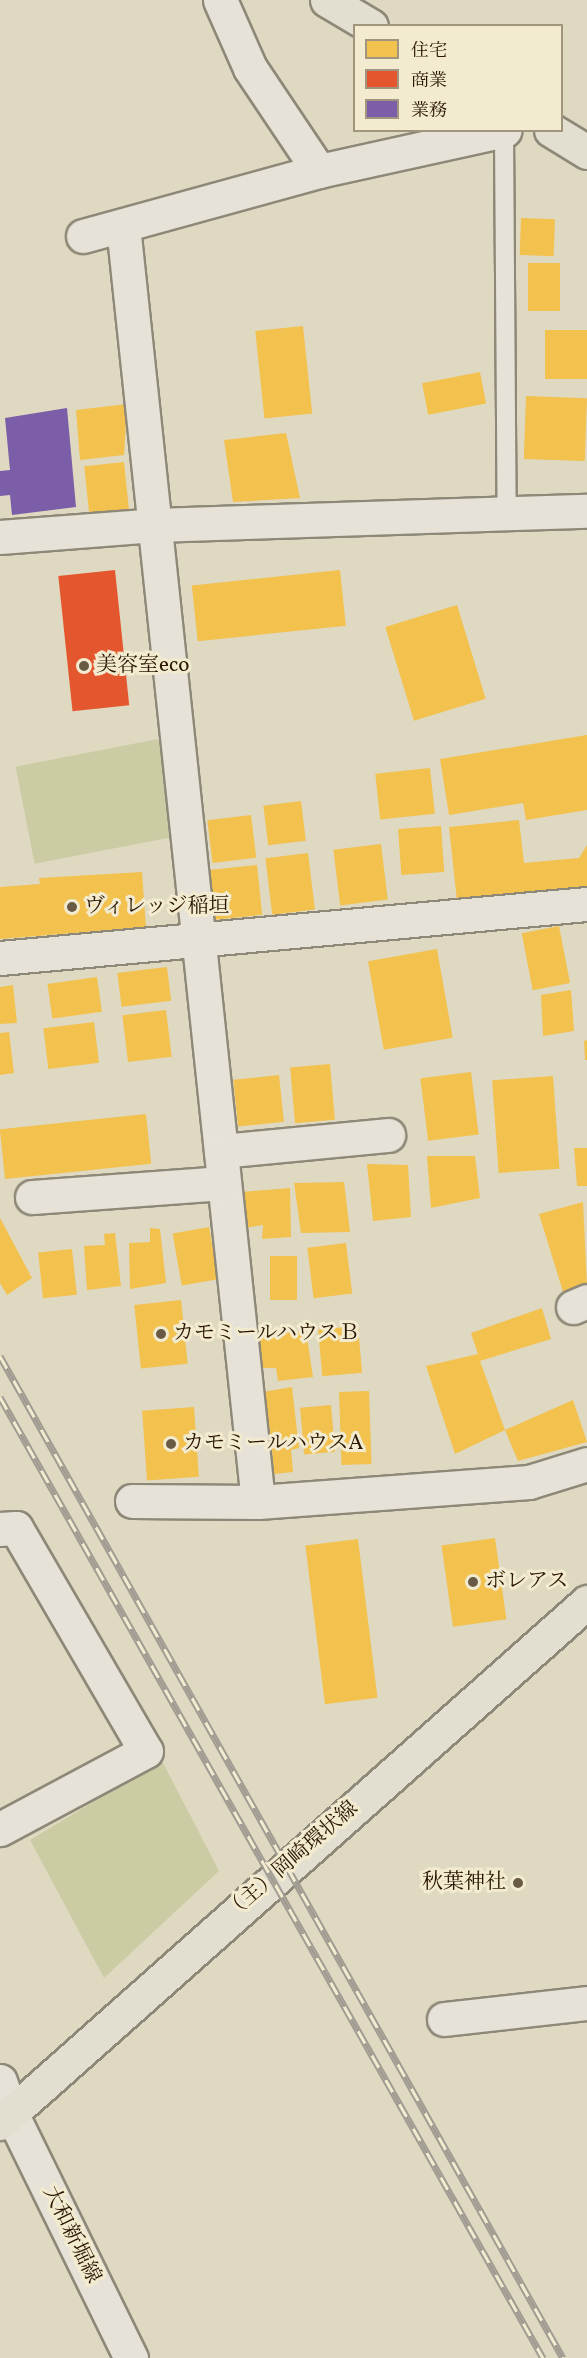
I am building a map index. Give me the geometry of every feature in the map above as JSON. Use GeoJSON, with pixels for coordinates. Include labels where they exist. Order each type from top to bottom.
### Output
{"type":"FeatureCollection","features":[{"type":"Feature","properties":{"kind":"main road"},"geometry":{"type":"LineString","coordinates":[[327,0],[368,24]]}},
{"type":"Feature","properties":{"kind":"main road"},"geometry":{"type":"LineString","coordinates":[[554,132],[587,152]]}},
{"type":"Feature","properties":{"kind":"main road","name":"（主）岡崎環状線"},"geometry":{"type":"LineString","coordinates":[[6,2118],[587,1602]]}},
{"type":"Feature","properties":{"kind":"street"},"geometry":{"type":"LineString","coordinates":[[220,0],[250,68],[319,171]]}},
{"type":"Feature","properties":{"kind":"street"},"geometry":{"type":"LineString","coordinates":[[83,236],[319,171],[500,132]]}},
{"type":"Feature","properties":{"kind":"street"},"geometry":{"type":"LineString","coordinates":[[123,226],[258,1502]]}},
{"type":"Feature","properties":{"kind":"street"},"geometry":{"type":"LineString","coordinates":[[0,537],[155,525],[587,511]]}},
{"type":"Feature","properties":{"kind":"street"},"geometry":{"type":"LineString","coordinates":[[0,958],[197,942],[587,904]]}},
{"type":"Feature","properties":{"kind":"street"},"geometry":{"type":"LineString","coordinates":[[221,1151],[388,1135]]}},
{"type":"Feature","properties":{"kind":"street"},"geometry":{"type":"LineString","coordinates":[[32,1197],[223,1183]]}},
{"type":"Feature","properties":{"kind":"street"},"geometry":{"type":"LineString","coordinates":[[132,1501],[258,1502],[529,1482],[587,1464]]}},
{"type":"Feature","properties":{"kind":"street"},"geometry":{"type":"LineString","coordinates":[[0,1529],[16,1528],[146,1751],[0,1829]]}},
{"type":"Feature","properties":{"kind":"street"},"geometry":{"type":"LineString","coordinates":[[444,2019],[587,2003]]}},
{"type":"Feature","properties":{"kind":"street","name":"大和新堀線"},"geometry":{"type":"LineString","coordinates":[[0,2081],[6,2118],[131,2358]]}},
{"type":"Feature","properties":{"kind":"lane"},"geometry":{"type":"LineString","coordinates":[[505,132],[507,514]]}},
{"type":"Feature","properties":{"kind":"green space"},"geometry":{"type":"Polygon","coordinates":[[[158,739],[177,836],[35,864],[16,767],[158,739]]]}},
{"type":"Feature","properties":{"kind":"green space"},"geometry":{"type":"Polygon","coordinates":[[[162,1761],[219,1871],[104,1978],[30,1840],[162,1761]]]}},
{"type":"Feature","properties":{"kind":"building: 住宅"},"geometry":{"type":"Polygon","coordinates":[[[521,218],[555,219],[554,256],[520,255],[521,218]]]}},
{"type":"Feature","properties":{"kind":"building: 住宅"},"geometry":{"type":"Polygon","coordinates":[[[528,263],[560,263],[560,311],[528,311],[528,263]]]}},
{"type":"Feature","properties":{"kind":"building: 住宅"},"geometry":{"type":"Polygon","coordinates":[[[303,326],[312,414],[264,419],[255,331],[303,326]]]}},
{"type":"Feature","properties":{"kind":"building: 住宅"},"geometry":{"type":"Polygon","coordinates":[[[545,330],[587,330],[587,379],[545,379],[545,330]]]}},
{"type":"Feature","properties":{"kind":"building: 住宅"},"geometry":{"type":"Polygon","coordinates":[[[480,372],[486,403],[428,415],[422,383],[480,372]]]}},
{"type":"Feature","properties":{"kind":"building: 住宅"},"geometry":{"type":"Polygon","coordinates":[[[526,396],[587,398],[585,461],[524,459],[526,396]]]}},
{"type":"Feature","properties":{"kind":"building: 住宅"},"geometry":{"type":"Polygon","coordinates":[[[127,404],[124,455],[80,460],[76,410],[127,404]]]}},
{"type":"Feature","properties":{"kind":"building: 住宅"},"geometry":{"type":"Polygon","coordinates":[[[286,433],[300,498],[233,502],[224,440],[286,433]]]}},
{"type":"Feature","properties":{"kind":"building: 住宅"},"geometry":{"type":"Polygon","coordinates":[[[124,462],[129,511],[89,515],[84,466],[124,462]]]}},
{"type":"Feature","properties":{"kind":"building: 住宅"},"geometry":{"type":"Polygon","coordinates":[[[340,570],[346,626],[198,641],[192,586],[340,570]]]}},
{"type":"Feature","properties":{"kind":"building: 住宅"},"geometry":{"type":"Polygon","coordinates":[[[457,605],[486,699],[414,721],[385,627],[457,605]]]}},
{"type":"Feature","properties":{"kind":"building: 住宅"},"geometry":{"type":"Polygon","coordinates":[[[587,735],[587,810],[526,820],[523,803],[449,815],[440,759],[587,735]]]}},
{"type":"Feature","properties":{"kind":"building: 住宅"},"geometry":{"type":"Polygon","coordinates":[[[430,768],[435,814],[380,819],[375,774],[430,768]]]}},
{"type":"Feature","properties":{"kind":"building: 住宅"},"geometry":{"type":"Polygon","coordinates":[[[301,801],[306,841],[268,845],[263,806],[301,801]]]}},
{"type":"Feature","properties":{"kind":"building: 住宅"},"geometry":{"type":"Polygon","coordinates":[[[251,815],[256,858],[213,863],[207,820],[251,815]]]}},
{"type":"Feature","properties":{"kind":"building: 住宅"},"geometry":{"type":"Polygon","coordinates":[[[519,820],[524,863],[579,858],[587,845],[587,888],[457,901],[449,827],[519,820]]]}},
{"type":"Feature","properties":{"kind":"building: 住宅"},"geometry":{"type":"Polygon","coordinates":[[[441,826],[444,872],[401,875],[398,829],[441,826]]]}},
{"type":"Feature","properties":{"kind":"building: 住宅"},"geometry":{"type":"Polygon","coordinates":[[[381,844],[388,900],[340,905],[333,850],[381,844]]]}},
{"type":"Feature","properties":{"kind":"building: 住宅"},"geometry":{"type":"Polygon","coordinates":[[[308,853],[315,910],[272,915],[265,858],[308,853]]]}},
{"type":"Feature","properties":{"kind":"building: 住宅"},"geometry":{"type":"Polygon","coordinates":[[[257,865],[262,915],[213,920],[207,870],[257,865]]]}},
{"type":"Feature","properties":{"kind":"building: 住宅","name":"ヴィレッジ稲垣"},"geometry":{"type":"Polygon","coordinates":[[[142,872],[146,927],[0,939],[0,887],[40,884],[39,878],[142,872]]]}},
{"type":"Feature","properties":{"kind":"building: 住宅"},"geometry":{"type":"Polygon","coordinates":[[[559,926],[570,983],[533,990],[522,933],[559,926]]]}},
{"type":"Feature","properties":{"kind":"building: 住宅"},"geometry":{"type":"Polygon","coordinates":[[[437,949],[453,1038],[384,1050],[368,961],[437,949]]]}},
{"type":"Feature","properties":{"kind":"building: 住宅"},"geometry":{"type":"Polygon","coordinates":[[[167,967],[171,1001],[122,1007],[117,973],[167,967]]]}},
{"type":"Feature","properties":{"kind":"building: 住宅"},"geometry":{"type":"Polygon","coordinates":[[[97,977],[102,1012],[52,1019],[47,984],[97,977]]]}},
{"type":"Feature","properties":{"kind":"building: 住宅"},"geometry":{"type":"Polygon","coordinates":[[[13,985],[17,1023],[0,1024],[0,987],[13,985]]]}},
{"type":"Feature","properties":{"kind":"building: 住宅"},"geometry":{"type":"Polygon","coordinates":[[[571,990],[574,1031],[543,1036],[541,995],[571,990]]]}},
{"type":"Feature","properties":{"kind":"building: 住宅"},"geometry":{"type":"Polygon","coordinates":[[[166,1010],[172,1057],[128,1062],[122,1015],[166,1010]]]}},
{"type":"Feature","properties":{"kind":"building: 住宅"},"geometry":{"type":"Polygon","coordinates":[[[94,1022],[99,1063],[48,1069],[43,1028],[94,1022]]]}},
{"type":"Feature","properties":{"kind":"building: 住宅"},"geometry":{"type":"Polygon","coordinates":[[[9,1032],[14,1073],[0,1075],[0,1033],[9,1032]]]}},
{"type":"Feature","properties":{"kind":"building: 住宅"},"geometry":{"type":"Polygon","coordinates":[[[587,1040],[587,1060],[585,1060],[584,1041],[587,1040]]]}},
{"type":"Feature","properties":{"kind":"building: 住宅"},"geometry":{"type":"Polygon","coordinates":[[[330,1064],[335,1120],[295,1123],[290,1067],[330,1064]]]}},
{"type":"Feature","properties":{"kind":"building: 住宅"},"geometry":{"type":"Polygon","coordinates":[[[471,1072],[479,1135],[428,1141],[420,1078],[471,1072]]]}},
{"type":"Feature","properties":{"kind":"building: 住宅"},"geometry":{"type":"Polygon","coordinates":[[[279,1075],[284,1122],[238,1127],[233,1080],[279,1075]]]}},
{"type":"Feature","properties":{"kind":"building: 住宅"},"geometry":{"type":"Polygon","coordinates":[[[553,1076],[559,1169],[499,1173],[492,1080],[553,1076]]]}},
{"type":"Feature","properties":{"kind":"building: 住宅"},"geometry":{"type":"Polygon","coordinates":[[[146,1114],[151,1164],[5,1179],[0,1129],[146,1114]]]}},
{"type":"Feature","properties":{"kind":"building: 住宅"},"geometry":{"type":"Polygon","coordinates":[[[574,1148],[587,1148],[587,1186],[577,1186],[574,1148]]]}},
{"type":"Feature","properties":{"kind":"building: 住宅"},"geometry":{"type":"Polygon","coordinates":[[[427,1156],[475,1156],[480,1198],[431,1208],[427,1156]]]}},
{"type":"Feature","properties":{"kind":"building: 住宅"},"geometry":{"type":"Polygon","coordinates":[[[367,1164],[408,1165],[411,1217],[373,1221],[367,1164]]]}},
{"type":"Feature","properties":{"kind":"building: 住宅"},"geometry":{"type":"Polygon","coordinates":[[[344,1182],[350,1232],[301,1233],[294,1183],[344,1182]]]}},
{"type":"Feature","properties":{"kind":"building: 住宅"},"geometry":{"type":"Polygon","coordinates":[[[290,1188],[291,1237],[262,1239],[263,1225],[245,1228],[242,1192],[290,1188]]]}},
{"type":"Feature","properties":{"kind":"building: 住宅"},"geometry":{"type":"Polygon","coordinates":[[[583,1202],[587,1286],[564,1295],[539,1214],[583,1202]]]}},
{"type":"Feature","properties":{"kind":"building: 住宅"},"geometry":{"type":"Polygon","coordinates":[[[0,1218],[32,1278],[7,1295],[0,1283],[0,1218]]]}},
{"type":"Feature","properties":{"kind":"building: 住宅"},"geometry":{"type":"Polygon","coordinates":[[[209,1227],[218,1279],[182,1286],[173,1233],[209,1227]]]}},
{"type":"Feature","properties":{"kind":"building: 住宅"},"geometry":{"type":"Polygon","coordinates":[[[150,1228],[160,1229],[166,1283],[130,1289],[129,1243],[150,1242],[150,1228]]]}},
{"type":"Feature","properties":{"kind":"building: 住宅"},"geometry":{"type":"Polygon","coordinates":[[[115,1233],[121,1286],[87,1290],[84,1246],[105,1245],[104,1234],[115,1233]]]}},
{"type":"Feature","properties":{"kind":"building: 住宅"},"geometry":{"type":"Polygon","coordinates":[[[346,1243],[352,1294],[314,1298],[307,1248],[346,1243]]]}},
{"type":"Feature","properties":{"kind":"building: 住宅"},"geometry":{"type":"Polygon","coordinates":[[[72,1249],[77,1295],[43,1298],[38,1253],[72,1249]]]}},
{"type":"Feature","properties":{"kind":"building: 住宅"},"geometry":{"type":"Polygon","coordinates":[[[270,1256],[297,1256],[297,1300],[270,1300],[270,1256]]]}},
{"type":"Feature","properties":{"kind":"building: 住宅","name":"カモミールハウスＢ"},"geometry":{"type":"Polygon","coordinates":[[[181,1300],[188,1364],[141,1369],[134,1305],[181,1300]]]}},
{"type":"Feature","properties":{"kind":"building: 住宅"},"geometry":{"type":"Polygon","coordinates":[[[542,1308],[551,1339],[480,1361],[505,1430],[455,1454],[426,1366],[478,1354],[471,1333],[542,1308]]]}},
{"type":"Feature","properties":{"kind":"building: 住宅"},"geometry":{"type":"Polygon","coordinates":[[[358,1326],[362,1373],[322,1376],[318,1329],[358,1326]]]}},
{"type":"Feature","properties":{"kind":"building: 住宅"},"geometry":{"type":"Polygon","coordinates":[[[306,1331],[313,1377],[278,1381],[276,1368],[257,1368],[253,1335],[306,1331]]]}},
{"type":"Feature","properties":{"kind":"building: 住宅"},"geometry":{"type":"Polygon","coordinates":[[[292,1387],[299,1448],[291,1450],[293,1472],[274,1474],[272,1449],[263,1448],[257,1393],[292,1387]]]}},
{"type":"Feature","properties":{"kind":"building: 住宅"},"geometry":{"type":"Polygon","coordinates":[[[369,1391],[372,1464],[342,1465],[339,1392],[369,1391]]]}},
{"type":"Feature","properties":{"kind":"building: 住宅"},"geometry":{"type":"Polygon","coordinates":[[[573,1400],[587,1442],[518,1461],[505,1430],[573,1400]]]}},
{"type":"Feature","properties":{"kind":"building: 住宅"},"geometry":{"type":"Polygon","coordinates":[[[331,1405],[335,1452],[304,1455],[300,1408],[331,1405]]]}},
{"type":"Feature","properties":{"kind":"building: 住宅","name":"カモミールハウスA"},"geometry":{"type":"Polygon","coordinates":[[[194,1407],[199,1477],[147,1480],[142,1411],[194,1407]]]}},
{"type":"Feature","properties":{"kind":"building: 住宅","name":"ボレアス"},"geometry":{"type":"Polygon","coordinates":[[[495,1538],[506,1619],[453,1627],[442,1546],[495,1538]]]}},
{"type":"Feature","properties":{"kind":"building: 住宅"},"geometry":{"type":"Polygon","coordinates":[[[358,1539],[377,1698],[325,1704],[305,1545],[358,1539]]]}},
{"type":"Feature","properties":{"kind":"building: 商業"},"geometry":{"type":"Polygon","coordinates":[[[115,570],[129,705],[73,711],[58,576],[115,570]]]}},
{"type":"Feature","properties":{"kind":"building: 業務"},"geometry":{"type":"Polygon","coordinates":[[[67,408],[76,507],[12,515],[10,495],[0,496],[0,471],[10,470],[5,418],[67,408]]]}},
{"type":"Feature","properties":{"kind":"railway"},"geometry":{"type":"LineString","coordinates":[[0,1356],[563,2358]]}},
{"type":"Feature","properties":{"kind":"railway"},"geometry":{"type":"LineString","coordinates":[[0,1397],[543,2358]]}},
{"type":"Feature","properties":{"kind":"place","name":"美容室eco"},"geometry":{"type":"Point","coordinates":[84,666]}},
{"type":"Feature","properties":{"kind":"place","name":"ヴィレッジ稲垣"},"geometry":{"type":"Point","coordinates":[72,907]}},
{"type":"Feature","properties":{"kind":"place","name":"カモミールハウスＢ"},"geometry":{"type":"Point","coordinates":[161,1334]}},
{"type":"Feature","properties":{"kind":"place","name":"カモミールハウスA"},"geometry":{"type":"Point","coordinates":[171,1444]}},
{"type":"Feature","properties":{"kind":"place","name":"ボレアス"},"geometry":{"type":"Point","coordinates":[473,1582]}},
{"type":"Feature","properties":{"kind":"place","name":"秋葉神社"},"geometry":{"type":"Point","coordinates":[518,1883]}}]}
